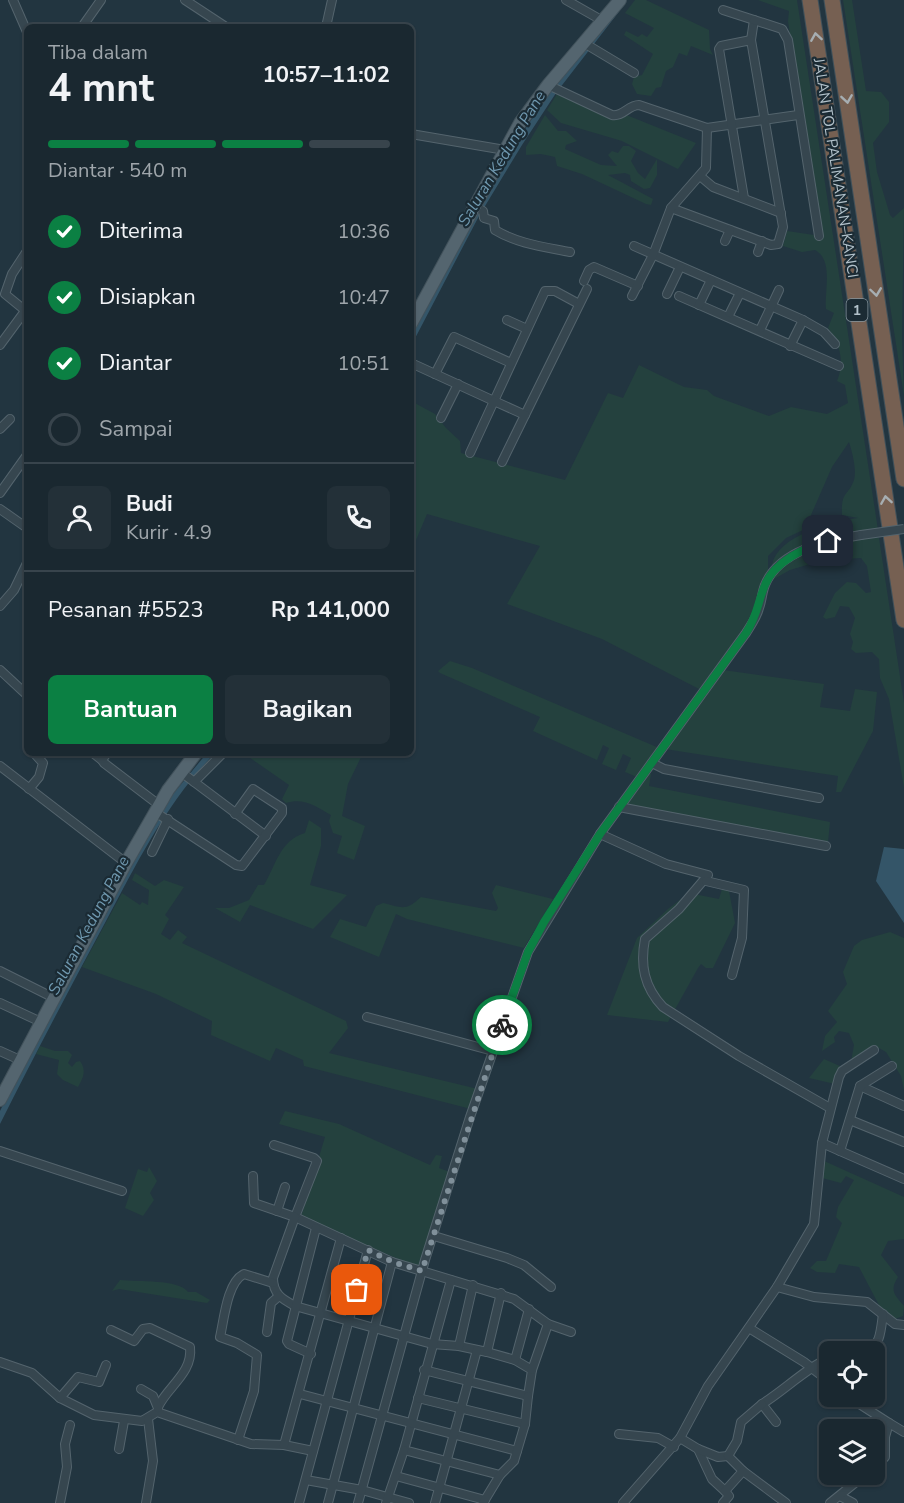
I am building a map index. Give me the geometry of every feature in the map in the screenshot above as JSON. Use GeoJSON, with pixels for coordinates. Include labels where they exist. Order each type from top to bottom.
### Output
{"type":"FeatureCollection","features":[{"type":"Feature","properties":{"kind":"highway","name":"JALAN TOL PALIMANAN–KANCI"},"geometry":{"type":"LineString","coordinates":[[810,0],[904,620]]}},
{"type":"Feature","properties":{"kind":"highway","name":"JALAN TOL PALIMANAN–KANCI"},"geometry":{"type":"LineString","coordinates":[[832,0],[904,478]]}},
{"type":"Feature","properties":{"kind":"main road"},"geometry":{"type":"LineString","coordinates":[[414,319],[478,208],[520,123],[588,46],[603,21],[620,0]]}},
{"type":"Feature","properties":{"kind":"main road"},"geometry":{"type":"LineString","coordinates":[[0,1100],[126,863],[161,813],[194,756]]}},
{"type":"Feature","properties":{"kind":"street"},"geometry":{"type":"LineString","coordinates":[[13,0],[24,25]]}},
{"type":"Feature","properties":{"kind":"street"},"geometry":{"type":"LineString","coordinates":[[83,24],[101,0]]}},
{"type":"Feature","properties":{"kind":"street"},"geometry":{"type":"LineString","coordinates":[[185,0],[221,24]]}},
{"type":"Feature","properties":{"kind":"street"},"geometry":{"type":"LineString","coordinates":[[327,24],[332,0]]}},
{"type":"Feature","properties":{"kind":"street"},"geometry":{"type":"LineString","coordinates":[[566,0],[603,21]]}},
{"type":"Feature","properties":{"kind":"street"},"geometry":{"type":"LineString","coordinates":[[723,10],[785,32],[819,236]]}},
{"type":"Feature","properties":{"kind":"street"},"geometry":{"type":"LineString","coordinates":[[671,208],[762,242],[778,244],[783,227],[751,40],[754,20]]}},
{"type":"Feature","properties":{"kind":"street"},"geometry":{"type":"LineString","coordinates":[[744,198],[719,49],[721,46],[751,40]]}},
{"type":"Feature","properties":{"kind":"street"},"geometry":{"type":"LineString","coordinates":[[588,46],[634,73]]}},
{"type":"Feature","properties":{"kind":"street"},"geometry":{"type":"LineString","coordinates":[[551,86],[561,93],[615,116],[639,105],[707,128],[798,115]]}},
{"type":"Feature","properties":{"kind":"street"},"geometry":{"type":"LineString","coordinates":[[632,296],[653,255],[671,208],[700,176],[707,164],[707,128]]}},
{"type":"Feature","properties":{"kind":"street"},"geometry":{"type":"LineString","coordinates":[[414,135],[505,150]]}},
{"type":"Feature","properties":{"kind":"street"},"geometry":{"type":"LineString","coordinates":[[700,176],[713,187],[781,213]]}},
{"type":"Feature","properties":{"kind":"street"},"geometry":{"type":"LineString","coordinates":[[478,208],[484,218],[494,221],[495,230],[504,235],[522,243],[570,252]]}},
{"type":"Feature","properties":{"kind":"street"},"geometry":{"type":"LineString","coordinates":[[725,241],[730,230]]}},
{"type":"Feature","properties":{"kind":"street"},"geometry":{"type":"LineString","coordinates":[[758,252],[762,242]]}},
{"type":"Feature","properties":{"kind":"street"},"geometry":{"type":"LineString","coordinates":[[634,246],[803,320],[824,332],[835,344]]}},
{"type":"Feature","properties":{"kind":"street"},"geometry":{"type":"LineString","coordinates":[[24,256],[12,274],[5,294],[24,310]]}},
{"type":"Feature","properties":{"kind":"street"},"geometry":{"type":"LineString","coordinates":[[502,462],[579,304],[589,270],[594,267],[638,286]]}},
{"type":"Feature","properties":{"kind":"street"},"geometry":{"type":"LineString","coordinates":[[667,294],[680,267]]}},
{"type":"Feature","properties":{"kind":"street"},"geometry":{"type":"LineString","coordinates":[[699,305],[711,280]]}},
{"type":"Feature","properties":{"kind":"street"},"geometry":{"type":"LineString","coordinates":[[470,453],[545,291],[549,290],[579,304]]}},
{"type":"Feature","properties":{"kind":"street"},"geometry":{"type":"LineString","coordinates":[[761,328],[779,290]]}},
{"type":"Feature","properties":{"kind":"street"},"geometry":{"type":"LineString","coordinates":[[730,313],[740,293]]}},
{"type":"Feature","properties":{"kind":"street"},"geometry":{"type":"LineString","coordinates":[[679,296],[838,366]]}},
{"type":"Feature","properties":{"kind":"street"},"geometry":{"type":"LineString","coordinates":[[0,345],[24,315]]}},
{"type":"Feature","properties":{"kind":"street"},"geometry":{"type":"LineString","coordinates":[[507,320],[527,329]]}},
{"type":"Feature","properties":{"kind":"street"},"geometry":{"type":"LineString","coordinates":[[790,346],[803,320]]}},
{"type":"Feature","properties":{"kind":"street"},"geometry":{"type":"LineString","coordinates":[[435,374],[454,337],[511,363]]}},
{"type":"Feature","properties":{"kind":"street"},"geometry":{"type":"LineString","coordinates":[[414,364],[525,415]]}},
{"type":"Feature","properties":{"kind":"street"},"geometry":{"type":"LineString","coordinates":[[441,418],[458,384]]}},
{"type":"Feature","properties":{"kind":"street"},"geometry":{"type":"LineString","coordinates":[[0,429],[10,419]]}},
{"type":"Feature","properties":{"kind":"street"},"geometry":{"type":"LineString","coordinates":[[0,493],[24,459]]}},
{"type":"Feature","properties":{"kind":"street"},"geometry":{"type":"LineString","coordinates":[[0,509],[24,526]]}},
{"type":"Feature","properties":{"kind":"street"},"geometry":{"type":"LineString","coordinates":[[358,1503],[422,1271],[493,1051],[528,952],[600,834],[746,633],[759,608],[764,588],[772,574],[794,556],[814,545],[904,529]]}},
{"type":"Feature","properties":{"kind":"street"},"geometry":{"type":"LineString","coordinates":[[0,606],[14,590],[24,569]]}},
{"type":"Feature","properties":{"kind":"street"},"geometry":{"type":"LineString","coordinates":[[0,670],[24,692]]}},
{"type":"Feature","properties":{"kind":"street"},"geometry":{"type":"LineString","coordinates":[[29,789],[39,777],[43,763],[37,756]]}},
{"type":"Feature","properties":{"kind":"street"},"geometry":{"type":"LineString","coordinates":[[104,756],[161,813],[239,866],[245,865],[282,813],[281,805],[253,789],[235,814]]}},
{"type":"Feature","properties":{"kind":"street"},"geometry":{"type":"LineString","coordinates":[[193,781],[220,756]]}},
{"type":"Feature","properties":{"kind":"street"},"geometry":{"type":"LineString","coordinates":[[652,763],[664,769],[819,798]]}},
{"type":"Feature","properties":{"kind":"street"},"geometry":{"type":"LineString","coordinates":[[0,766],[126,863]]}},
{"type":"Feature","properties":{"kind":"street"},"geometry":{"type":"LineString","coordinates":[[183,773],[266,836]]}},
{"type":"Feature","properties":{"kind":"street"},"geometry":{"type":"LineString","coordinates":[[620,807],[826,846]]}},
{"type":"Feature","properties":{"kind":"street"},"geometry":{"type":"LineString","coordinates":[[152,852],[161,813]]}},
{"type":"Feature","properties":{"kind":"street"},"geometry":{"type":"LineString","coordinates":[[600,834],[666,864],[707,874],[706,881],[645,939],[643,969],[649,988],[663,1007],[739,1056],[830,1108]]}},
{"type":"Feature","properties":{"kind":"street"},"geometry":{"type":"LineString","coordinates":[[706,881],[744,890],[742,938],[732,975]]}},
{"type":"Feature","properties":{"kind":"street"},"geometry":{"type":"LineString","coordinates":[[0,971],[54,998]]}},
{"type":"Feature","properties":{"kind":"street"},"geometry":{"type":"LineString","coordinates":[[0,1003],[41,1022]]}},
{"type":"Feature","properties":{"kind":"street"},"geometry":{"type":"LineString","coordinates":[[367,1017],[493,1051]]}},
{"type":"Feature","properties":{"kind":"street"},"geometry":{"type":"LineString","coordinates":[[623,1503],[674,1447],[708,1386],[777,1287],[814,1224],[822,1143],[840,1073],[874,1050]]}},
{"type":"Feature","properties":{"kind":"street"},"geometry":{"type":"LineString","coordinates":[[0,1051],[20,1060]]}},
{"type":"Feature","properties":{"kind":"street"},"geometry":{"type":"LineString","coordinates":[[840,1151],[860,1086],[892,1066]]}},
{"type":"Feature","properties":{"kind":"street"},"geometry":{"type":"LineString","coordinates":[[860,1086],[904,1106]]}},
{"type":"Feature","properties":{"kind":"street"},"geometry":{"type":"LineString","coordinates":[[850,1120],[904,1142]]}},
{"type":"Feature","properties":{"kind":"street"},"geometry":{"type":"LineString","coordinates":[[822,1143],[904,1179]]}},
{"type":"Feature","properties":{"kind":"street"},"geometry":{"type":"LineString","coordinates":[[274,1145],[317,1161],[273,1283],[279,1296],[295,1306],[432,1344],[459,1346],[487,1352],[515,1360],[532,1370]]}},
{"type":"Feature","properties":{"kind":"street"},"geometry":{"type":"LineString","coordinates":[[0,1150],[122,1191]]}},
{"type":"Feature","properties":{"kind":"street"},"geometry":{"type":"LineString","coordinates":[[254,1176],[254,1203],[295,1217],[393,1262],[501,1293],[529,1309],[548,1324],[571,1332]]}},
{"type":"Feature","properties":{"kind":"street"},"geometry":{"type":"LineString","coordinates":[[277,1211],[285,1186]]}},
{"type":"Feature","properties":{"kind":"street"},"geometry":{"type":"LineString","coordinates":[[311,1354],[287,1343],[316,1228]]}},
{"type":"Feature","properties":{"kind":"street"},"geometry":{"type":"LineString","coordinates":[[434,1236],[507,1258],[524,1266],[551,1287]]}},
{"type":"Feature","properties":{"kind":"street"},"geometry":{"type":"LineString","coordinates":[[284,1445],[300,1394],[341,1238]]}},
{"type":"Feature","properties":{"kind":"street"},"geometry":{"type":"LineString","coordinates":[[299,1503],[368,1250]]}},
{"type":"Feature","properties":{"kind":"street"},"geometry":{"type":"LineString","coordinates":[[327,1503],[393,1262]]}},
{"type":"Feature","properties":{"kind":"street"},"geometry":{"type":"LineString","coordinates":[[238,1440],[254,1391],[257,1355],[237,1343],[219,1337],[238,1278],[244,1275],[273,1283]]}},
{"type":"Feature","properties":{"kind":"street"},"geometry":{"type":"LineString","coordinates":[[387,1500],[412,1423],[424,1370],[451,1280]]}},
{"type":"Feature","properties":{"kind":"street"},"geometry":{"type":"LineString","coordinates":[[459,1346],[473,1285]]}},
{"type":"Feature","properties":{"kind":"street"},"geometry":{"type":"LineString","coordinates":[[777,1287],[814,1297],[867,1302],[896,1324],[904,1325]]}},
{"type":"Feature","properties":{"kind":"street"},"geometry":{"type":"LineString","coordinates":[[487,1352],[501,1293]]}},
{"type":"Feature","properties":{"kind":"street"},"geometry":{"type":"LineString","coordinates":[[267,1332],[271,1303],[279,1296]]}},
{"type":"Feature","properties":{"kind":"street"},"geometry":{"type":"LineString","coordinates":[[515,1360],[529,1309]]}},
{"type":"Feature","properties":{"kind":"street"},"geometry":{"type":"LineString","coordinates":[[878,1341],[883,1314]]}},
{"type":"Feature","properties":{"kind":"street"},"geometry":{"type":"LineString","coordinates":[[396,1476],[484,1501],[500,1475],[514,1461],[525,1424],[532,1370],[548,1324]]}},
{"type":"Feature","properties":{"kind":"street"},"geometry":{"type":"LineString","coordinates":[[0,1362],[32,1373],[60,1398],[94,1415],[124,1421],[148,1419],[157,1410],[164,1395],[185,1372],[190,1357],[190,1347],[150,1328],[143,1329],[134,1341],[111,1330]]}},
{"type":"Feature","properties":{"kind":"street"},"geometry":{"type":"LineString","coordinates":[[749,1328],[819,1374]]}},
{"type":"Feature","properties":{"kind":"street"},"geometry":{"type":"LineString","coordinates":[[435,1503],[477,1350]]}},
{"type":"Feature","properties":{"kind":"street"},"geometry":{"type":"LineString","coordinates":[[728,1456],[736,1441],[741,1422],[810,1368],[819,1364]]}},
{"type":"Feature","properties":{"kind":"street"},"geometry":{"type":"LineString","coordinates":[[60,1398],[78,1377],[99,1382],[106,1365]]}},
{"type":"Feature","properties":{"kind":"street"},"geometry":{"type":"LineString","coordinates":[[424,1370],[528,1396]]}},
{"type":"Feature","properties":{"kind":"street"},"geometry":{"type":"LineString","coordinates":[[141,1389],[153,1396],[157,1410]]}},
{"type":"Feature","properties":{"kind":"street"},"geometry":{"type":"LineString","coordinates":[[300,1394],[517,1451]]}},
{"type":"Feature","properties":{"kind":"street"},"geometry":{"type":"LineString","coordinates":[[418,1398],[525,1424]]}},
{"type":"Feature","properties":{"kind":"street"},"geometry":{"type":"LineString","coordinates":[[762,1404],[776,1422]]}},
{"type":"Feature","properties":{"kind":"street"},"geometry":{"type":"LineString","coordinates":[[862,1407],[904,1432]]}},
{"type":"Feature","properties":{"kind":"street"},"geometry":{"type":"LineString","coordinates":[[157,1410],[251,1444],[284,1445],[313,1451]]}},
{"type":"Feature","properties":{"kind":"street"},"geometry":{"type":"LineString","coordinates":[[146,1503],[153,1461],[148,1419]]}},
{"type":"Feature","properties":{"kind":"street"},"geometry":{"type":"LineString","coordinates":[[118,1449],[124,1421]]}},
{"type":"Feature","properties":{"kind":"street"},"geometry":{"type":"LineString","coordinates":[[885,1437],[889,1423]]}},
{"type":"Feature","properties":{"kind":"street"},"geometry":{"type":"LineString","coordinates":[[60,1503],[66,1467],[65,1443],[70,1425]]}},
{"type":"Feature","properties":{"kind":"street"},"geometry":{"type":"LineString","coordinates":[[619,1434],[658,1438],[674,1447]]}},
{"type":"Feature","properties":{"kind":"street"},"geometry":{"type":"LineString","coordinates":[[680,1438],[718,1457],[728,1456]]}},
{"type":"Feature","properties":{"kind":"street"},"geometry":{"type":"LineString","coordinates":[[698,1449],[712,1479],[729,1496],[723,1503]]}},
{"type":"Feature","properties":{"kind":"street"},"geometry":{"type":"LineString","coordinates":[[404,1450],[500,1475]]}},
{"type":"Feature","properties":{"kind":"street"},"geometry":{"type":"LineString","coordinates":[[728,1456],[743,1471],[786,1503]]}},
{"type":"Feature","properties":{"kind":"street"},"geometry":{"type":"LineString","coordinates":[[725,1491],[743,1471]]}},
{"type":"Feature","properties":{"kind":"street"},"geometry":{"type":"LineString","coordinates":[[306,1480],[362,1490],[387,1500],[409,1503]]}},
{"type":"Feature","properties":{"kind":"street"},"geometry":{"type":"LineString","coordinates":[[830,1503],[853,1485]]}},
{"type":"Feature","properties":{"kind":"street"},"geometry":{"type":"LineString","coordinates":[[840,1496],[854,1503]]}},
{"type":"Feature","properties":{"kind":"green space"},"geometry":{"type":"Polygon","coordinates":[[[635,0],[646,0],[709,30],[710,49],[713,55],[691,46],[687,56],[679,53],[673,67],[666,71],[661,87],[656,88],[651,96],[637,94],[632,84],[634,77],[642,75],[653,54],[624,35],[626,31],[638,37],[642,34],[647,37],[654,28],[625,13],[635,0]]]}},
{"type":"Feature","properties":{"kind":"green space"},"geometry":{"type":"Polygon","coordinates":[[[758,0],[797,0],[878,530],[849,534],[772,565],[776,555],[795,538],[821,527],[858,518],[842,515],[844,497],[855,476],[849,442],[832,467],[811,515],[818,523],[786,538],[768,556],[768,573],[752,619],[701,690],[602,639],[507,604],[540,546],[427,514],[414,545],[414,403],[435,414],[460,441],[461,453],[565,480],[608,393],[623,398],[639,365],[684,387],[707,390],[714,396],[769,416],[791,407],[827,414],[848,403],[845,385],[837,381],[841,367],[840,353],[836,340],[828,328],[834,313],[826,309],[827,277],[824,261],[815,250],[802,252],[783,246],[787,231],[821,236],[788,21],[789,11],[758,0]]]}},
{"type":"Feature","properties":{"kind":"green space"},"geometry":{"type":"Polygon","coordinates":[[[843,0],[852,0],[866,91],[881,92],[889,102],[889,122],[873,143],[877,172],[890,215],[893,218],[904,208],[902,337],[904,396],[843,0]]]}},
{"type":"Feature","properties":{"kind":"green space"},"geometry":{"type":"Polygon","coordinates":[[[557,94],[618,120],[624,114],[696,143],[678,169],[622,141],[561,123],[547,110],[557,94]]]}},
{"type":"Feature","properties":{"kind":"green space"},"geometry":{"type":"Polygon","coordinates":[[[545,115],[558,131],[566,131],[577,141],[566,145],[565,149],[601,165],[617,166],[608,155],[612,151],[618,153],[623,146],[629,146],[636,151],[631,161],[638,173],[645,179],[657,159],[657,175],[650,188],[644,189],[631,181],[630,175],[625,173],[608,175],[653,199],[651,205],[582,174],[557,166],[555,157],[541,154],[526,155],[526,147],[545,115]]]}},
{"type":"Feature","properties":{"kind":"green space"},"geometry":{"type":"Polygon","coordinates":[[[858,537],[879,538],[904,703],[904,788],[889,699],[880,678],[879,659],[872,652],[856,653],[851,649],[853,642],[850,634],[855,618],[849,607],[840,606],[835,617],[826,619],[823,617],[835,593],[847,582],[856,583],[866,593],[871,592],[867,566],[861,558],[845,559],[840,555],[790,570],[772,580],[790,562],[810,551],[858,537]]]}},
{"type":"Feature","properties":{"kind":"green space"},"geometry":{"type":"Polygon","coordinates":[[[450,661],[472,668],[659,748],[637,777],[625,772],[631,758],[623,754],[616,770],[602,764],[609,748],[603,745],[597,760],[533,731],[540,717],[438,671],[450,661]]]}},
{"type":"Feature","properties":{"kind":"green space"},"geometry":{"type":"Polygon","coordinates":[[[723,670],[824,684],[820,707],[850,711],[855,689],[877,692],[873,731],[841,792],[836,792],[838,776],[665,749],[723,670]]]}},
{"type":"Feature","properties":{"kind":"green space"},"geometry":{"type":"Polygon","coordinates":[[[247,756],[362,756],[348,784],[342,816],[365,826],[354,860],[337,853],[342,836],[333,833],[329,821],[331,815],[304,802],[286,803],[282,799],[289,785],[247,756]]]}},
{"type":"Feature","properties":{"kind":"green space"},"geometry":{"type":"Polygon","coordinates":[[[647,773],[651,774],[649,786],[830,822],[828,842],[623,805],[647,773]]]}},
{"type":"Feature","properties":{"kind":"green space"},"geometry":{"type":"Polygon","coordinates":[[[309,820],[321,828],[321,846],[310,885],[347,895],[313,929],[250,905],[240,922],[215,908],[229,908],[249,900],[258,885],[264,885],[284,847],[297,836],[305,833],[309,820]]]}},
{"type":"Feature","properties":{"kind":"green space"},"geometry":{"type":"Polygon","coordinates":[[[135,873],[155,886],[164,880],[184,887],[165,915],[169,919],[161,934],[170,940],[178,930],[187,937],[182,943],[346,1021],[348,1028],[329,1053],[478,1089],[471,1109],[304,1066],[303,1060],[276,1048],[270,1061],[211,1035],[212,1021],[156,994],[82,967],[122,893],[140,905],[142,902],[148,905],[149,890],[132,880],[135,873]]]}},
{"type":"Feature","properties":{"kind":"green space"},"geometry":{"type":"Polygon","coordinates":[[[496,885],[553,899],[524,948],[407,919],[396,914],[379,957],[330,937],[340,919],[366,927],[376,906],[383,903],[404,907],[412,905],[421,897],[496,911],[498,908],[492,893],[496,885]]]}},
{"type":"Feature","properties":{"kind":"green space"},"geometry":{"type":"Polygon","coordinates":[[[722,889],[729,891],[735,923],[713,968],[706,968],[701,964],[668,1022],[607,1015],[637,938],[689,893],[719,899],[722,889]]]}},
{"type":"Feature","properties":{"kind":"green space"},"geometry":{"type":"Polygon","coordinates":[[[890,932],[904,938],[904,1090],[901,1076],[886,1052],[877,1047],[851,1062],[854,1045],[849,1033],[839,1031],[834,1037],[835,1042],[822,1051],[825,1036],[837,1022],[828,1011],[847,984],[843,972],[854,946],[862,940],[890,932]]]}},
{"type":"Feature","properties":{"kind":"green space"},"geometry":{"type":"Polygon","coordinates":[[[40,1046],[55,1051],[68,1051],[72,1055],[68,1063],[72,1067],[80,1061],[84,1071],[78,1087],[63,1080],[57,1074],[59,1060],[36,1054],[40,1046]]]}},
{"type":"Feature","properties":{"kind":"green space"},"geometry":{"type":"Polygon","coordinates":[[[824,1059],[842,1067],[835,1084],[809,1078],[824,1059]]]}},
{"type":"Feature","properties":{"kind":"green space"},"geometry":{"type":"Polygon","coordinates":[[[285,1111],[339,1124],[430,1165],[436,1155],[442,1156],[439,1168],[450,1172],[419,1268],[301,1217],[325,1137],[279,1124],[285,1111]]]}},
{"type":"Feature","properties":{"kind":"green space"},"geometry":{"type":"Polygon","coordinates":[[[822,1160],[904,1197],[904,1239],[888,1241],[881,1255],[898,1277],[894,1289],[896,1296],[904,1306],[903,1316],[895,1319],[881,1309],[859,1267],[839,1264],[835,1273],[817,1272],[810,1268],[817,1261],[826,1261],[842,1223],[836,1217],[838,1207],[854,1180],[846,1176],[841,1183],[822,1178],[822,1160]]]}},
{"type":"Feature","properties":{"kind":"green space"},"geometry":{"type":"Polygon","coordinates":[[[149,1167],[157,1181],[150,1193],[154,1200],[143,1216],[125,1208],[138,1169],[147,1172],[149,1167]]]}},
{"type":"Feature","properties":{"kind":"green space"},"geometry":{"type":"Polygon","coordinates":[[[120,1280],[176,1285],[210,1300],[207,1303],[119,1289],[112,1291],[120,1280]]]}},
{"type":"Feature","properties":{"kind":"water"},"geometry":{"type":"Polygon","coordinates":[[[628,0],[556,93],[522,145],[479,216],[414,340],[416,322],[480,204],[514,146],[561,78],[628,0]]]}},
{"type":"Feature","properties":{"kind":"water"},"geometry":{"type":"Polygon","coordinates":[[[205,756],[212,756],[182,791],[154,833],[0,1124],[0,1111],[22,1067],[164,805],[205,756]]]}},
{"type":"Feature","properties":{"kind":"water"},"geometry":{"type":"Polygon","coordinates":[[[884,847],[904,849],[904,923],[876,881],[884,847]]]}},
{"type":"Feature","properties":{"kind":"way so far"},"geometry":{"type":"LineString","coordinates":[[357,1290],[368,1250],[393,1262],[422,1271],[502,1025]]}},
{"type":"Feature","properties":{"kind":"route"},"geometry":{"type":"LineString","coordinates":[[502,1025],[535,936],[600,834],[746,633],[759,608],[766,582],[780,566],[794,556],[814,545],[828,541]]}},
{"type":"Feature","properties":{"kind":"water label","name":"Saluran Kedung Pane"},"geometry":{"type":"Point","coordinates":[501,158]}},
{"type":"Feature","properties":{"kind":"water label","name":"Saluran Kedung Pane"},"geometry":{"type":"Point","coordinates":[88,925]}}]}
